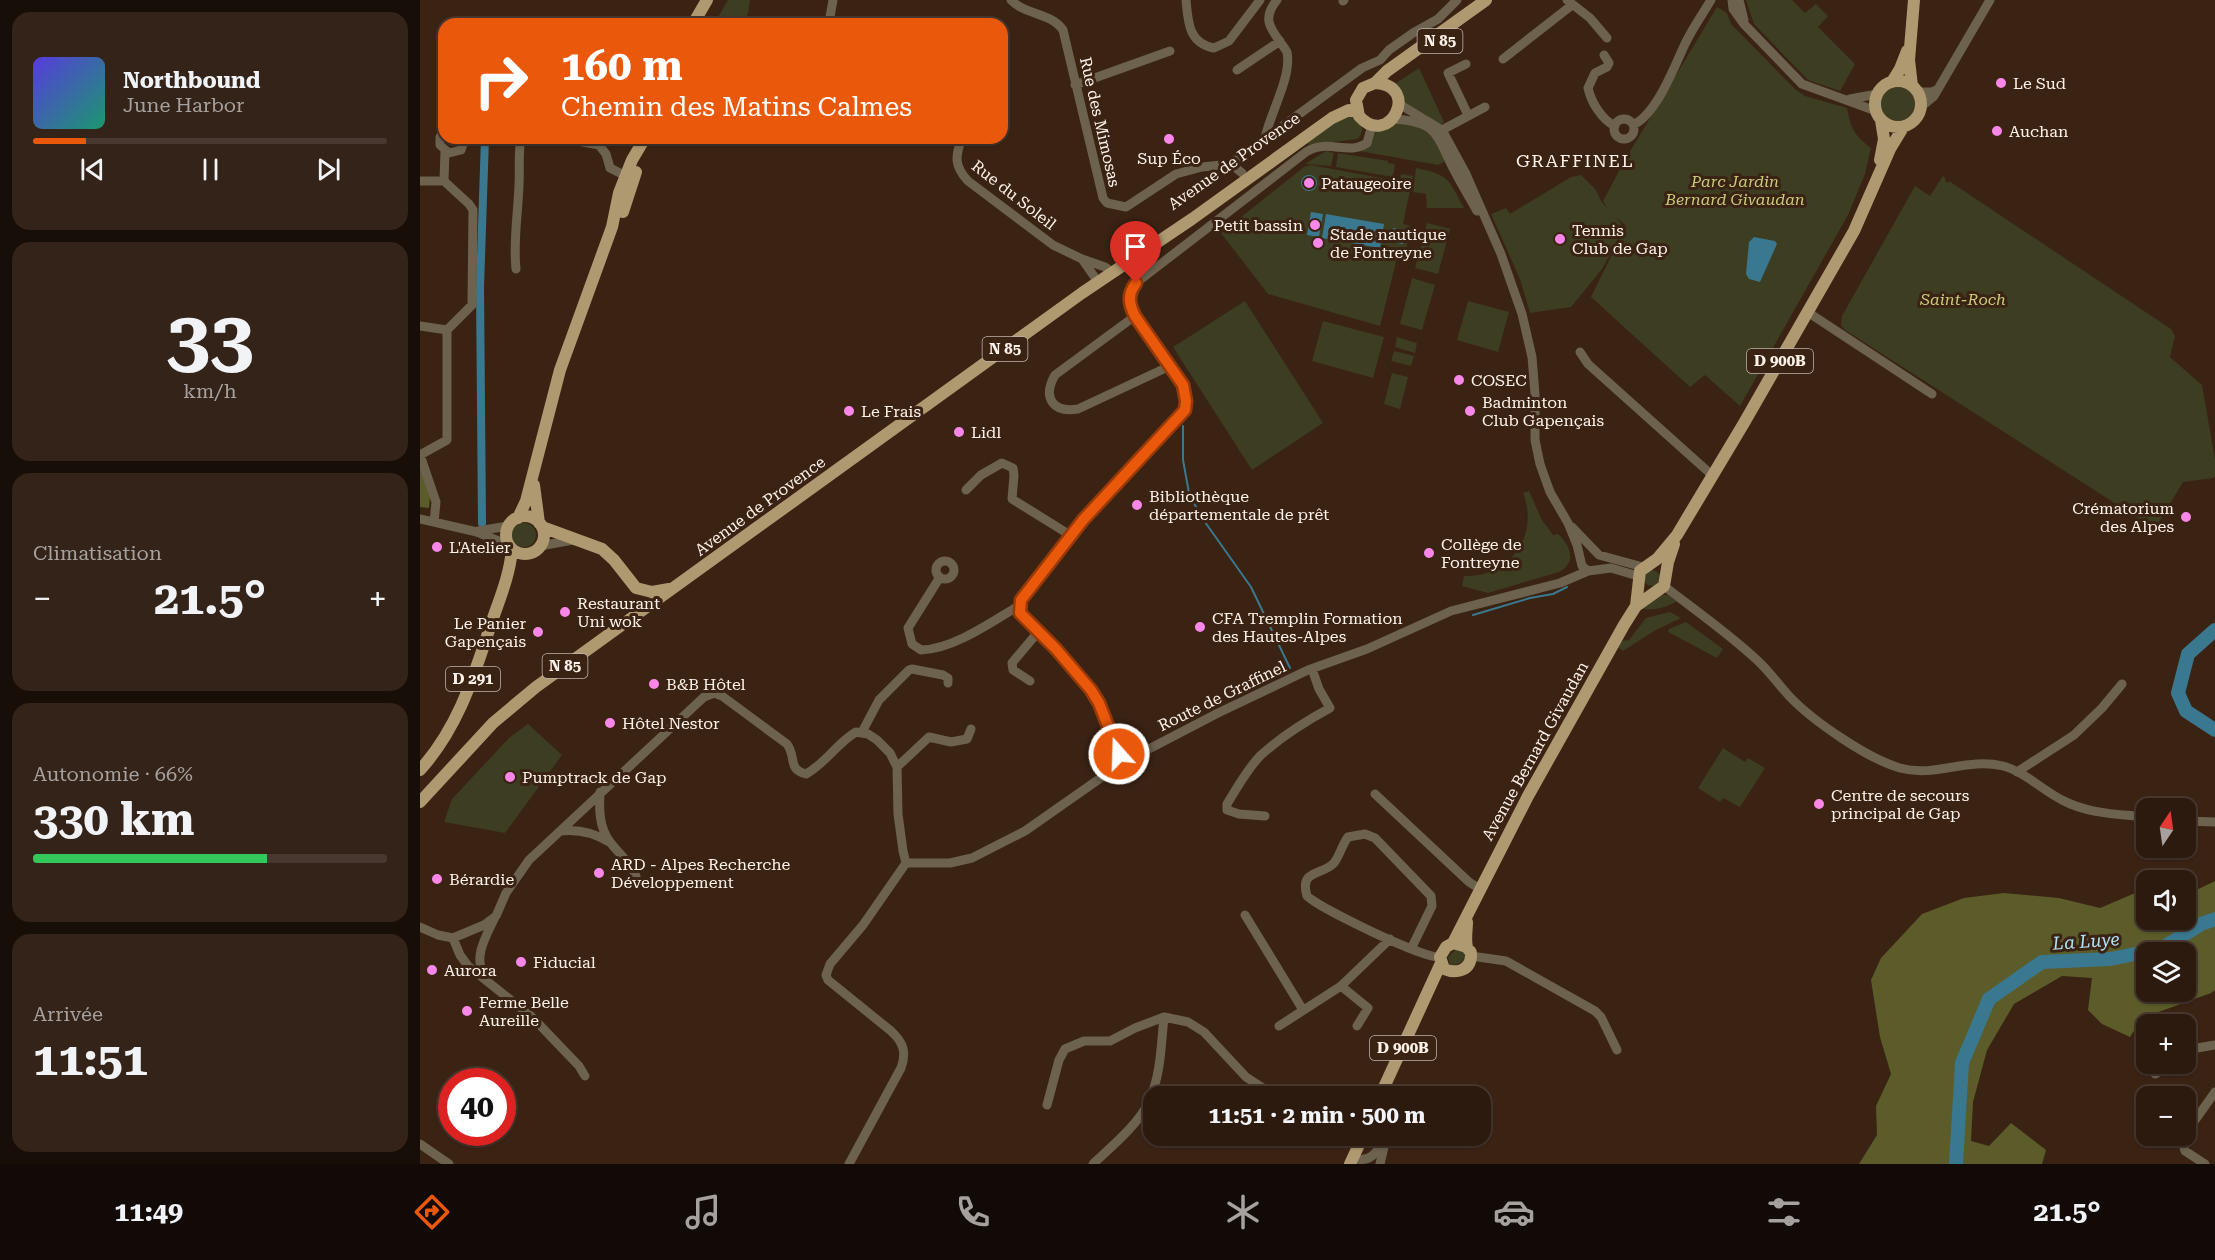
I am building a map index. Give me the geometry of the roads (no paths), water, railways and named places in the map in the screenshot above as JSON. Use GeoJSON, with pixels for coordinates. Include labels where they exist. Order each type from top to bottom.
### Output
{"type":"FeatureCollection","features":[{"type":"Feature","properties":{"kind":"main road"},"geometry":{"type":"LineString","coordinates":[[696,18],[707,0]]}},
{"type":"Feature","properties":{"kind":"main road","name":"Avenue de Provence"},"geometry":{"type":"LineString","coordinates":[[1362,114],[1362,88],[1375,83],[1486,0]]}},
{"type":"Feature","properties":{"kind":"main road","name":"N 85"},"geometry":{"type":"LineString","coordinates":[[1389,86],[1396,74],[1496,0]]}},
{"type":"Feature","properties":{"kind":"main road"},"geometry":{"type":"LineString","coordinates":[[1910,41],[1900,69],[1892,82],[1877,94],[1875,102],[1879,115],[1892,126],[1904,126],[1917,117],[1921,107],[1910,71],[1914,0]]}},
{"type":"Feature","properties":{"kind":"main road"},"geometry":{"type":"LineString","coordinates":[[1892,82],[1902,82],[1915,89]]}},
{"type":"Feature","properties":{"kind":"main road"},"geometry":{"type":"LineString","coordinates":[[1375,83],[1389,86],[1398,97],[1399,104],[1392,120]]}},
{"type":"Feature","properties":{"kind":"main road","name":"Avenue de Provence"},"geometry":{"type":"LineString","coordinates":[[1136,255],[1242,173],[1333,110],[1362,114]]}},
{"type":"Feature","properties":{"kind":"main road","name":"Avenue de Provence"},"geometry":{"type":"LineString","coordinates":[[420,802],[493,723],[516,702],[1136,255],[1175,231],[1337,114],[1348,110],[1362,114],[1383,125],[1392,120]]}},
{"type":"Feature","properties":{"kind":"main road","name":"D 900B"},"geometry":{"type":"LineString","coordinates":[[1876,183],[1884,139],[1879,115]]}},
{"type":"Feature","properties":{"kind":"main road","name":"D 900B"},"geometry":{"type":"LineString","coordinates":[[1643,573],[1677,534],[1809,313],[1854,231],[1890,149],[1904,126]]}},
{"type":"Feature","properties":{"kind":"main road"},"geometry":{"type":"LineString","coordinates":[[535,469],[534,491],[544,537],[537,550],[526,554],[510,547],[506,535],[526,501],[560,370],[612,227],[617,201],[626,176],[643,144]]}},
{"type":"Feature","properties":{"kind":"main road"},"geometry":{"type":"LineString","coordinates":[[573,332],[602,271],[644,144]]}},
{"type":"Feature","properties":{"kind":"main road"},"geometry":{"type":"LineString","coordinates":[[513,522],[529,517],[540,525],[573,540],[587,542],[602,549],[636,588],[645,592],[673,588]]}},
{"type":"Feature","properties":{"kind":"main road","name":"D 900B"},"geometry":{"type":"LineString","coordinates":[[1665,573],[1677,534]]}},
{"type":"Feature","properties":{"kind":"main road","name":"D 291"},"geometry":{"type":"LineString","coordinates":[[420,770],[445,737],[461,708],[507,578],[510,547]]}},
{"type":"Feature","properties":{"kind":"main road","name":"D 291"},"geometry":{"type":"LineString","coordinates":[[507,578],[526,554]]}},
{"type":"Feature","properties":{"kind":"main road"},"geometry":{"type":"LineString","coordinates":[[1636,606],[1659,589],[1665,573],[1660,566],[1643,573]]}},
{"type":"Feature","properties":{"kind":"main road"},"geometry":{"type":"LineString","coordinates":[[1643,573],[1643,588],[1659,589]]}},
{"type":"Feature","properties":{"kind":"main road"},"geometry":{"type":"LineString","coordinates":[[1636,606],[1643,573]]}},
{"type":"Feature","properties":{"kind":"main road","name":"Avenue Bernard Givaudan"},"geometry":{"type":"LineString","coordinates":[[1453,943],[1548,760],[1636,606]]}},
{"type":"Feature","properties":{"kind":"main road"},"geometry":{"type":"LineString","coordinates":[[420,813],[465,754]]}},
{"type":"Feature","properties":{"kind":"main road","name":"Avenue Bernard Givaudan"},"geometry":{"type":"LineString","coordinates":[[1468,914],[1469,951]]}},
{"type":"Feature","properties":{"kind":"main road"},"geometry":{"type":"LineString","coordinates":[[1453,943],[1469,951],[1464,969],[1454,972],[1444,969],[1441,960],[1446,948],[1453,943]]}},
{"type":"Feature","properties":{"kind":"main road","name":"D 900B"},"geometry":{"type":"LineString","coordinates":[[1388,1086],[1441,960]]}},
{"type":"Feature","properties":{"kind":"main road","name":"D 900B"},"geometry":{"type":"LineString","coordinates":[[1423,1005],[1442,981],[1454,972]]}},
{"type":"Feature","properties":{"kind":"main road"},"geometry":{"type":"LineString","coordinates":[[1352,1161],[1359,1146]]}},
{"type":"Feature","properties":{"kind":"street"},"geometry":{"type":"LineString","coordinates":[[830,18],[834,0]]}},
{"type":"Feature","properties":{"kind":"street","name":"Rue des Mimosas"},"geometry":{"type":"LineString","coordinates":[[1011,0],[1024,9],[1058,23],[1063,30],[1102,198],[1107,203],[1126,207],[1176,174],[1202,167],[1231,164]]}},
{"type":"Feature","properties":{"kind":"street"},"geometry":{"type":"LineString","coordinates":[[1186,0],[1189,29],[1194,38],[1202,45],[1214,48],[1229,40],[1260,0]]}},
{"type":"Feature","properties":{"kind":"street"},"geometry":{"type":"LineString","coordinates":[[1265,139],[1287,63],[1287,52],[1268,22],[1269,10],[1276,0]]}},
{"type":"Feature","properties":{"kind":"street"},"geometry":{"type":"LineString","coordinates":[[1278,157],[1262,163],[1247,173],[1242,173],[1231,164],[1362,68],[1380,60],[1389,50],[1413,33],[1438,20],[1457,0]]}},
{"type":"Feature","properties":{"kind":"street"},"geometry":{"type":"LineString","coordinates":[[1633,125],[1650,109],[1674,70],[1711,0]]}},
{"type":"Feature","properties":{"kind":"street"},"geometry":{"type":"LineString","coordinates":[[1732,0],[1735,13],[1802,84],[1816,91],[1848,99],[1879,115]]}},
{"type":"Feature","properties":{"kind":"street"},"geometry":{"type":"LineString","coordinates":[[1739,0],[1747,27]]}},
{"type":"Feature","properties":{"kind":"street"},"geometry":{"type":"LineString","coordinates":[[1503,59],[1570,3],[1590,18],[1607,38]]}},
{"type":"Feature","properties":{"kind":"street"},"geometry":{"type":"LineString","coordinates":[[1921,107],[1938,89],[1989,3]]}},
{"type":"Feature","properties":{"kind":"street"},"geometry":{"type":"LineString","coordinates":[[1237,70],[1280,41]]}},
{"type":"Feature","properties":{"kind":"street"},"geometry":{"type":"LineString","coordinates":[[1075,86],[1170,51]]}},
{"type":"Feature","properties":{"kind":"street"},"geometry":{"type":"LineString","coordinates":[[1604,55],[1609,63],[1607,67],[1595,73],[1588,88],[1592,100],[1605,118],[1615,126]]}},
{"type":"Feature","properties":{"kind":"street"},"geometry":{"type":"LineString","coordinates":[[1466,64],[1448,73],[1468,115]]}},
{"type":"Feature","properties":{"kind":"street"},"geometry":{"type":"LineString","coordinates":[[1915,89],[1932,92],[1938,89]]}},
{"type":"Feature","properties":{"kind":"street"},"geometry":{"type":"LineString","coordinates":[[1848,99],[1877,94]]}},
{"type":"Feature","properties":{"kind":"street"},"geometry":{"type":"LineString","coordinates":[[1399,104],[1442,130],[1466,174],[1501,254],[1520,305],[1532,357],[1535,440],[1540,464],[1550,492],[1568,524],[1581,561],[1588,571],[1611,568],[1643,573]]}},
{"type":"Feature","properties":{"kind":"street"},"geometry":{"type":"LineString","coordinates":[[1442,130],[1485,107]]}},
{"type":"Feature","properties":{"kind":"street"},"geometry":{"type":"LineString","coordinates":[[1122,763],[1099,703],[1056,649],[1020,613],[1020,605],[1021,600],[1070,536],[1185,410],[1183,385],[1135,316],[1129,300],[1131,290],[1136,283],[1314,148],[1326,145],[1341,147],[1360,142],[1365,130],[1362,114]]}},
{"type":"Feature","properties":{"kind":"street"},"geometry":{"type":"LineString","coordinates":[[1623,119],[1633,125],[1632,136],[1621,139],[1615,134],[1615,126],[1623,119]]}},
{"type":"Feature","properties":{"kind":"street"},"geometry":{"type":"LineString","coordinates":[[1392,120],[1412,120],[1431,129],[1438,136],[1453,168],[1501,254]]}},
{"type":"Feature","properties":{"kind":"street"},"geometry":{"type":"LineString","coordinates":[[441,144],[445,151],[444,181]]}},
{"type":"Feature","properties":{"kind":"street"},"geometry":{"type":"LineString","coordinates":[[445,151],[453,153],[461,150],[463,144]]}},
{"type":"Feature","properties":{"kind":"street"},"geometry":{"type":"LineString","coordinates":[[516,269],[514,234],[519,199],[521,144]]}},
{"type":"Feature","properties":{"kind":"street"},"geometry":{"type":"LineString","coordinates":[[594,144],[599,145],[606,154],[610,168],[626,176]]}},
{"type":"Feature","properties":{"kind":"street","name":"Rue du Soleil"},"geometry":{"type":"LineString","coordinates":[[960,144],[956,154],[957,167],[968,181],[1053,245],[1112,272]]}},
{"type":"Feature","properties":{"kind":"street"},"geometry":{"type":"LineString","coordinates":[[1211,204],[1215,197],[1241,179],[1242,173]]}},
{"type":"Feature","properties":{"kind":"street"},"geometry":{"type":"LineString","coordinates":[[420,181],[444,181],[473,210],[472,304],[447,330],[447,440],[420,455],[436,502],[434,522]]}},
{"type":"Feature","properties":{"kind":"street","name":"Rue du Soleil"},"geometry":{"type":"LineString","coordinates":[[1082,259],[1098,282]]}},
{"type":"Feature","properties":{"kind":"street"},"geometry":{"type":"LineString","coordinates":[[1809,313],[1827,321],[1932,394]]}},
{"type":"Feature","properties":{"kind":"street"},"geometry":{"type":"LineString","coordinates":[[1135,316],[1055,375],[1049,385],[1049,397],[1053,405],[1067,411],[1078,410],[1170,366]]}},
{"type":"Feature","properties":{"kind":"street"},"geometry":{"type":"LineString","coordinates":[[420,326],[447,330]]}},
{"type":"Feature","properties":{"kind":"street"},"geometry":{"type":"LineString","coordinates":[[1580,352],[1588,364],[1713,476]]}},
{"type":"Feature","properties":{"kind":"street"},"geometry":{"type":"LineString","coordinates":[[966,490],[981,475],[1002,463],[1007,464],[1013,468],[1014,475],[1012,499],[1070,536]]}},
{"type":"Feature","properties":{"kind":"street"},"geometry":{"type":"LineString","coordinates":[[420,519],[477,532],[510,547]]}},
{"type":"Feature","properties":{"kind":"street"},"geometry":{"type":"LineString","coordinates":[[477,532],[513,522]]}},
{"type":"Feature","properties":{"kind":"street"},"geometry":{"type":"LineString","coordinates":[[1568,524],[1596,553],[1602,562],[1599,568]]}},
{"type":"Feature","properties":{"kind":"street"},"geometry":{"type":"LineString","coordinates":[[540,546],[573,540]]}},
{"type":"Feature","properties":{"kind":"street"},"geometry":{"type":"LineString","coordinates":[[1581,561],[1586,553],[1596,553],[1643,573]]}},
{"type":"Feature","properties":{"kind":"street","name":"Route de Graffinel"},"geometry":{"type":"LineString","coordinates":[[1560,582],[1581,561]]}},
{"type":"Feature","properties":{"kind":"street","name":"Route de Graffinel"},"geometry":{"type":"LineString","coordinates":[[906,863],[950,863],[972,858],[1019,834],[1122,763],[1218,713],[1312,669],[1367,649],[1451,611],[1560,582],[1588,571]]}},
{"type":"Feature","properties":{"kind":"street"},"geometry":{"type":"LineString","coordinates":[[940,577],[908,628],[912,644],[921,650],[950,643],[978,630],[1020,605]]}},
{"type":"Feature","properties":{"kind":"street"},"geometry":{"type":"LineString","coordinates":[[1659,589],[1758,661],[1811,717],[1875,758],[1910,770],[1935,771],[1975,762],[1997,765],[2021,774],[2062,800],[2080,808],[2101,813],[2136,816]]}},
{"type":"Feature","properties":{"kind":"street"},"geometry":{"type":"LineString","coordinates":[[1030,681],[1013,670],[1012,663],[1038,632]]}},
{"type":"Feature","properties":{"kind":"street"},"geometry":{"type":"LineString","coordinates":[[1265,816],[1232,813],[1227,810],[1227,804],[1244,776],[1260,756],[1303,724],[1330,708],[1319,689],[1312,669]]}},
{"type":"Feature","properties":{"kind":"street"},"geometry":{"type":"LineString","coordinates":[[862,732],[879,700],[909,670],[943,675],[948,678],[948,683]]}},
{"type":"Feature","properties":{"kind":"street"},"geometry":{"type":"LineString","coordinates":[[2021,774],[2074,735],[2102,708],[2122,684]]}},
{"type":"Feature","properties":{"kind":"street"},"geometry":{"type":"LineString","coordinates":[[460,955],[472,957],[479,951],[506,893],[522,869],[587,804],[707,694],[714,693],[723,696],[780,739],[790,749],[793,767],[806,774],[823,762],[844,739],[856,732],[862,732],[877,740],[890,753],[897,767],[898,814],[906,863],[863,925],[827,970],[828,980],[899,1038],[904,1048],[901,1068],[849,1164]]}},
{"type":"Feature","properties":{"kind":"street"},"geometry":{"type":"LineString","coordinates":[[897,767],[929,737],[951,742],[967,740],[971,729]]}},
{"type":"Feature","properties":{"kind":"street"},"geometry":{"type":"LineString","coordinates":[[600,792],[600,818],[603,831],[628,861],[636,876]]}},
{"type":"Feature","properties":{"kind":"street"},"geometry":{"type":"LineString","coordinates":[[1375,794],[1469,882],[1480,889]]}},
{"type":"Feature","properties":{"kind":"street"},"geometry":{"type":"LineString","coordinates":[[587,804],[600,818]]}},
{"type":"Feature","properties":{"kind":"street"},"geometry":{"type":"LineString","coordinates":[[578,813],[586,831],[611,843]]}},
{"type":"Feature","properties":{"kind":"street"},"geometry":{"type":"LineString","coordinates":[[560,831],[586,831],[597,828],[600,818]]}},
{"type":"Feature","properties":{"kind":"street"},"geometry":{"type":"LineString","coordinates":[[2196,821],[2215,822]]}},
{"type":"Feature","properties":{"kind":"street"},"geometry":{"type":"LineString","coordinates":[[1411,949],[1432,906],[1431,896],[1375,838],[1365,834],[1348,837],[1333,864],[1312,873],[1309,877],[1306,883],[1307,896],[1329,910],[1411,949],[1441,960]]}},
{"type":"Feature","properties":{"kind":"street"},"geometry":{"type":"LineString","coordinates":[[1245,915],[1303,1010]]}},
{"type":"Feature","properties":{"kind":"street"},"geometry":{"type":"LineString","coordinates":[[420,927],[453,938],[471,931],[496,916]]}},
{"type":"Feature","properties":{"kind":"street"},"geometry":{"type":"LineString","coordinates":[[471,931],[477,941],[478,962],[483,976]]}},
{"type":"Feature","properties":{"kind":"street"},"geometry":{"type":"LineString","coordinates":[[453,938],[460,955],[468,966],[532,1017],[579,1066],[585,1077]]}},
{"type":"Feature","properties":{"kind":"street"},"geometry":{"type":"LineString","coordinates":[[1279,1026],[1341,986],[1390,939]]}},
{"type":"Feature","properties":{"kind":"street"},"geometry":{"type":"LineString","coordinates":[[1469,951],[1506,961],[1595,1011],[1601,1017],[1617,1050]]}},
{"type":"Feature","properties":{"kind":"street"},"geometry":{"type":"LineString","coordinates":[[1341,986],[1368,1008],[1357,1026]]}},
{"type":"Feature","properties":{"kind":"street"},"geometry":{"type":"LineString","coordinates":[[1093,1164],[1125,1134],[1149,1103],[1158,1076],[1164,1017]]}},
{"type":"Feature","properties":{"kind":"street"},"geometry":{"type":"LineString","coordinates":[[1047,1105],[1059,1060],[1065,1049],[1084,1041],[1110,1041],[1164,1017],[1188,1022],[1203,1032],[1246,1077],[1260,1086]]}},
{"type":"Feature","properties":{"kind":"street"},"geometry":{"type":"LineString","coordinates":[[2196,1049],[2215,1045]]}},
{"type":"Feature","properties":{"kind":"street"},"geometry":{"type":"LineString","coordinates":[[2196,1119],[2215,1092]]}},
{"type":"Feature","properties":{"kind":"street"},"geometry":{"type":"LineString","coordinates":[[420,1144],[449,1164]]}},
{"type":"Feature","properties":{"kind":"street"},"geometry":{"type":"LineString","coordinates":[[1352,1161],[1371,1158],[1380,1146]]}},
{"type":"Feature","properties":{"kind":"street"},"geometry":{"type":"LineString","coordinates":[[1380,1164],[1384,1146]]}},
{"type":"Feature","properties":{"kind":"street"},"geometry":{"type":"LineString","coordinates":[[2184,1146],[2185,1151],[2205,1164]]}},
{"type":"Feature","properties":{"kind":"water","name":"Pataugeoire"},"geometry":{"type":"Polygon","coordinates":[[[1306,175],[1312,175],[1317,183],[1315,189],[1306,191],[1301,186],[1301,180],[1306,175]]]}},
{"type":"Feature","properties":{"kind":"water","name":"Petit bassin"},"geometry":{"type":"Polygon","coordinates":[[[1311,212],[1323,214],[1319,237],[1307,235],[1311,212]]]}},
{"type":"Feature","properties":{"kind":"water"},"geometry":{"type":"Polygon","coordinates":[[[1326,214],[1384,224],[1380,248],[1322,238],[1326,214]]]}},
{"type":"Feature","properties":{"kind":"water"},"geometry":{"type":"Polygon","coordinates":[[[1393,228],[1406,231],[1403,244],[1390,242],[1393,228]]]}},
{"type":"Feature","properties":{"kind":"water"},"geometry":{"type":"Polygon","coordinates":[[[1754,237],[1775,241],[1777,244],[1760,282],[1749,279],[1746,274],[1749,242],[1754,237]]]}},
{"type":"Feature","properties":{"kind":"waterway"},"geometry":{"type":"LineString","coordinates":[[482,523],[480,287],[485,144]]}},
{"type":"Feature","properties":{"kind":"waterway"},"geometry":{"type":"LineString","coordinates":[[1183,426],[1183,460],[1189,493],[1200,515],[1251,587],[1290,668]]}},
{"type":"Feature","properties":{"kind":"waterway"},"geometry":{"type":"LineString","coordinates":[[1473,615],[1530,598],[1553,594],[1567,587]]}},
{"type":"Feature","properties":{"kind":"waterway","name":"La Luye"},"geometry":{"type":"LineString","coordinates":[[2215,630],[2188,654],[2178,693],[2186,711],[2215,730]]}},
{"type":"Feature","properties":{"kind":"waterway","name":"La Luye"},"geometry":{"type":"LineString","coordinates":[[1956,1164],[1962,1063],[1989,999],[2042,962],[2110,959],[2161,949],[2201,924],[2215,919]]}},
{"type":"Feature","properties":{"kind":"place","name":"Le Sud"},"geometry":{"type":"Point","coordinates":[2001,83]}},
{"type":"Feature","properties":{"kind":"place","name":"Auchan"},"geometry":{"type":"Point","coordinates":[1997,131]}},
{"type":"Feature","properties":{"kind":"place","name":"Sup Éco"},"geometry":{"type":"Point","coordinates":[1169,139]}},
{"type":"Feature","properties":{"kind":"place","name":"Pataugeoire"},"geometry":{"type":"Point","coordinates":[1309,183]}},
{"type":"Feature","properties":{"kind":"place","name":"Petit bassin"},"geometry":{"type":"Point","coordinates":[1315,225]}},
{"type":"Feature","properties":{"kind":"place","name":"Tennis Club de Gap"},"geometry":{"type":"Point","coordinates":[1560,239]}},
{"type":"Feature","properties":{"kind":"place","name":"Stade nautique de Fontreyne"},"geometry":{"type":"Point","coordinates":[1318,243]}},
{"type":"Feature","properties":{"kind":"place","name":"COSEC"},"geometry":{"type":"Point","coordinates":[1459,380]}},
{"type":"Feature","properties":{"kind":"place","name":"Le Frais"},"geometry":{"type":"Point","coordinates":[849,411]}},
{"type":"Feature","properties":{"kind":"place","name":"Badminton Club Gapençais"},"geometry":{"type":"Point","coordinates":[1470,411]}},
{"type":"Feature","properties":{"kind":"place","name":"Lidl"},"geometry":{"type":"Point","coordinates":[959,432]}},
{"type":"Feature","properties":{"kind":"place","name":"Bibliothèque départementale de prêt"},"geometry":{"type":"Point","coordinates":[1137,505]}},
{"type":"Feature","properties":{"kind":"place","name":"Crématorium des Alpes"},"geometry":{"type":"Point","coordinates":[2186,517]}},
{"type":"Feature","properties":{"kind":"place","name":"L'Atelier"},"geometry":{"type":"Point","coordinates":[437,547]}},
{"type":"Feature","properties":{"kind":"place","name":"Collège de Fontreyne"},"geometry":{"type":"Point","coordinates":[1429,553]}},
{"type":"Feature","properties":{"kind":"place","name":"Restaurant Uni wok"},"geometry":{"type":"Point","coordinates":[565,612]}},
{"type":"Feature","properties":{"kind":"place","name":"CFA Tremplin Formation des Hautes-Alpes"},"geometry":{"type":"Point","coordinates":[1200,627]}},
{"type":"Feature","properties":{"kind":"place","name":"Le Panier Gapençais"},"geometry":{"type":"Point","coordinates":[538,632]}},
{"type":"Feature","properties":{"kind":"place","name":"B&B Hôtel"},"geometry":{"type":"Point","coordinates":[654,684]}},
{"type":"Feature","properties":{"kind":"place","name":"Hôtel Nestor"},"geometry":{"type":"Point","coordinates":[610,723]}},
{"type":"Feature","properties":{"kind":"place","name":"Pumptrack de Gap"},"geometry":{"type":"Point","coordinates":[510,777]}},
{"type":"Feature","properties":{"kind":"place","name":"Centre de secours principal de Gap"},"geometry":{"type":"Point","coordinates":[1819,804]}},
{"type":"Feature","properties":{"kind":"place","name":"ARD - Alpes Recherche Développement"},"geometry":{"type":"Point","coordinates":[599,873]}},
{"type":"Feature","properties":{"kind":"place","name":"Bérardie"},"geometry":{"type":"Point","coordinates":[437,879]}},
{"type":"Feature","properties":{"kind":"place","name":"Fiducial"},"geometry":{"type":"Point","coordinates":[521,962]}},
{"type":"Feature","properties":{"kind":"place","name":"Aurora"},"geometry":{"type":"Point","coordinates":[432,970]}},
{"type":"Feature","properties":{"kind":"place","name":"Ferme Belle Aureille"},"geometry":{"type":"Point","coordinates":[467,1011]}},
{"type":"Feature","properties":{"kind":"district","name":"GRAFFINEL"},"geometry":{"type":"Point","coordinates":[1575,160]}},
{"type":"Feature","properties":{"kind":"park label","name":"Parc Jardin Bernard Givaudan"},"geometry":{"type":"Point","coordinates":[1735,190]}},
{"type":"Feature","properties":{"kind":"park label","name":"Saint-Roch"},"geometry":{"type":"Point","coordinates":[1963,299]}}]}
